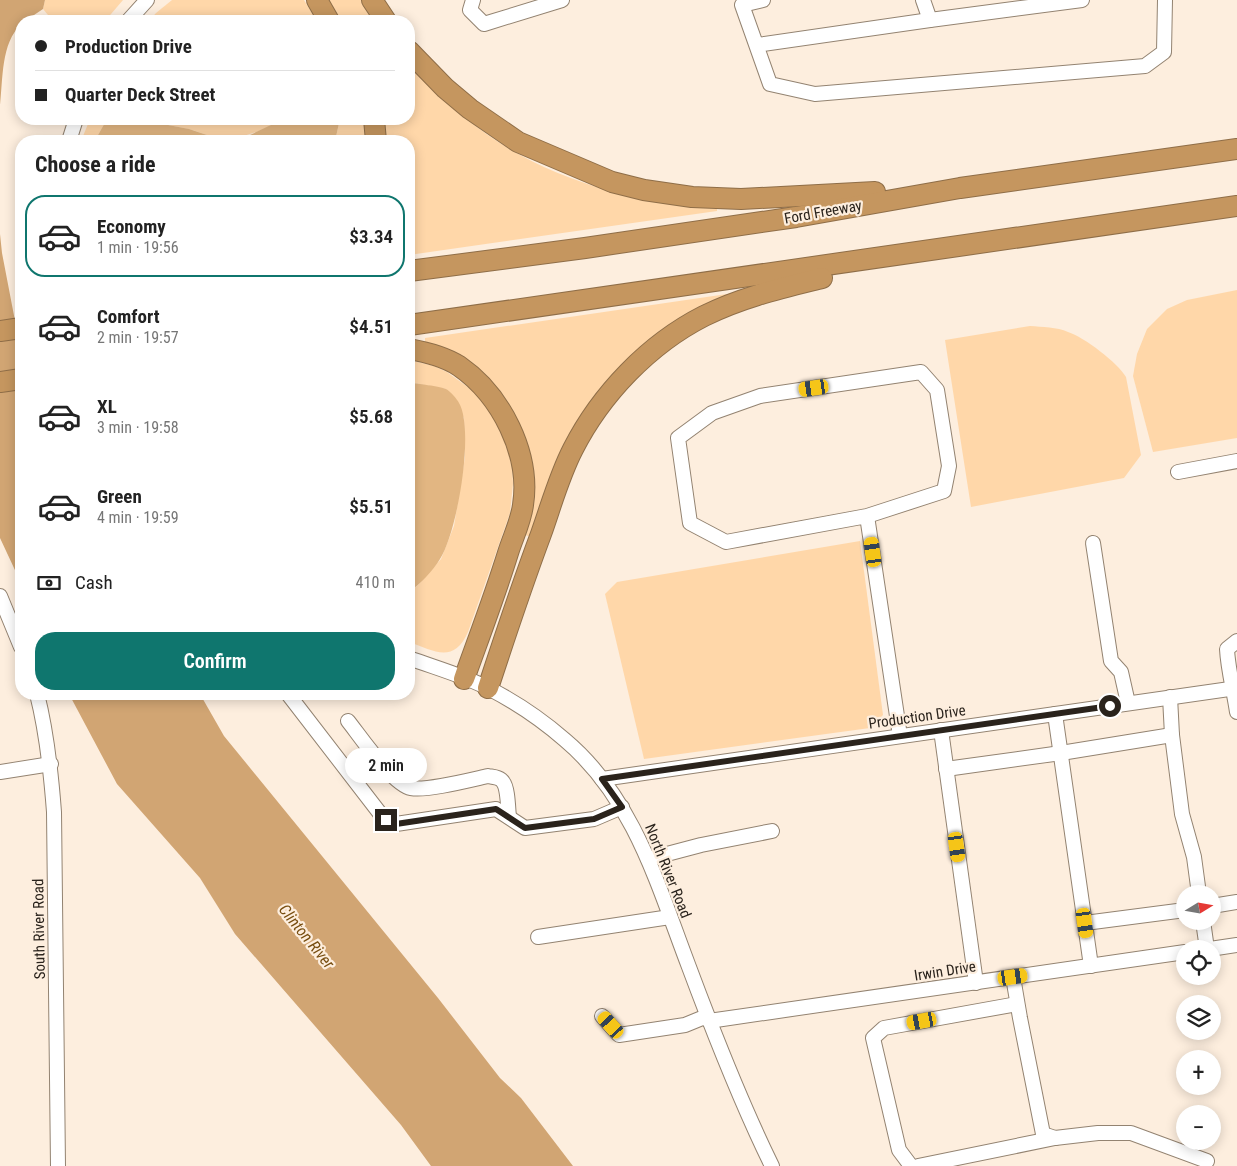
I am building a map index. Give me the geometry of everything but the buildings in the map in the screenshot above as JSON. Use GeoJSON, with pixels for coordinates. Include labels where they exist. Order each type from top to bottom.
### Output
{"type":"FeatureCollection","features":[{"type":"Feature","properties":{"kind":"highway"},"geometry":{"type":"LineString","coordinates":[[317,0],[326,15]]}},
{"type":"Feature","properties":{"kind":"highway"},"geometry":{"type":"LineString","coordinates":[[415,57],[445,88],[488,122],[518,142],[612,182],[644,190],[692,197],[741,199],[960,188]]}},
{"type":"Feature","properties":{"kind":"highway","name":"Ford Freeway"},"geometry":{"type":"LineString","coordinates":[[415,269],[585,248],[796,217],[960,188],[1237,149]]}},
{"type":"Feature","properties":{"kind":"highway"},"geometry":{"type":"LineString","coordinates":[[415,324],[1237,206]]}},
{"type":"Feature","properties":{"kind":"highway"},"geometry":{"type":"LineString","coordinates":[[488,688],[558,482],[572,450],[588,421],[623,378],[669,338],[704,316],[758,294],[927,251]]}},
{"type":"Feature","properties":{"kind":"highway"},"geometry":{"type":"LineString","coordinates":[[0,331],[15,329]]}},
{"type":"Feature","properties":{"kind":"highway"},"geometry":{"type":"LineString","coordinates":[[415,350],[448,360],[459,366],[479,383],[506,417],[520,455],[523,474],[523,507],[498,586],[464,679]]}},
{"type":"Feature","properties":{"kind":"highway"},"geometry":{"type":"LineString","coordinates":[[0,382],[15,380]]}},
{"type":"Feature","properties":{"kind":"street"},"geometry":{"type":"LineString","coordinates":[[133,15],[147,0]]}},
{"type":"Feature","properties":{"kind":"street"},"geometry":{"type":"LineString","coordinates":[[473,0],[470,10],[484,24],[562,0]]}},
{"type":"Feature","properties":{"kind":"street"},"geometry":{"type":"LineString","coordinates":[[763,0],[742,5],[770,84],[814,94],[1145,66],[1164,52],[1166,0]]}},
{"type":"Feature","properties":{"kind":"street"},"geometry":{"type":"LineString","coordinates":[[923,0],[930,20]]}},
{"type":"Feature","properties":{"kind":"street"},"geometry":{"type":"LineString","coordinates":[[757,45],[1082,0]]}},
{"type":"Feature","properties":{"kind":"street"},"geometry":{"type":"LineString","coordinates":[[922,372],[937,390],[949,466],[944,491],[868,516],[726,542],[690,523],[678,438],[712,413],[760,396],[922,372]]}},
{"type":"Feature","properties":{"kind":"street"},"geometry":{"type":"LineString","coordinates":[[1178,472],[1237,461]]}},
{"type":"Feature","properties":{"kind":"street"},"geometry":{"type":"LineString","coordinates":[[868,516],[900,736]]}},
{"type":"Feature","properties":{"kind":"street"},"geometry":{"type":"LineString","coordinates":[[1093,543],[1111,661],[1121,672],[1128,703]]}},
{"type":"Feature","properties":{"kind":"street"},"geometry":{"type":"LineString","coordinates":[[0,596],[15,632]]}},
{"type":"Feature","properties":{"kind":"street"},"geometry":{"type":"LineString","coordinates":[[1237,641],[1227,649],[1228,674],[1235,688],[1237,712]]}},
{"type":"Feature","properties":{"kind":"street","name":"North River Road"},"geometry":{"type":"LineString","coordinates":[[415,660],[488,688],[513,702],[553,730],[582,756],[602,779],[622,807],[633,825],[648,859],[708,1018],[755,1132],[772,1166]]}},
{"type":"Feature","properties":{"kind":"street","name":"Production Drive"},"geometry":{"type":"LineString","coordinates":[[602,779],[1235,688]]}},
{"type":"Feature","properties":{"kind":"street"},"geometry":{"type":"LineString","coordinates":[[1170,697],[1172,735],[1182,814],[1194,857],[1198,885]]}},
{"type":"Feature","properties":{"kind":"street","name":"South River Road"},"geometry":{"type":"LineString","coordinates":[[38,700],[46,730],[51,764],[54,812],[58,1166]]}},
{"type":"Feature","properties":{"kind":"street"},"geometry":{"type":"LineString","coordinates":[[293,700],[382,816],[391,823],[396,824],[496,809],[525,828],[594,819],[622,807]]}},
{"type":"Feature","properties":{"kind":"street"},"geometry":{"type":"LineString","coordinates":[[1055,714],[1091,966]]}},
{"type":"Feature","properties":{"kind":"street"},"geometry":{"type":"LineString","coordinates":[[348,720],[388,772],[399,783],[410,788],[422,788],[488,776],[497,778],[502,781],[505,787],[509,817]]}},
{"type":"Feature","properties":{"kind":"street"},"geometry":{"type":"LineString","coordinates":[[941,730],[976,983]]}},
{"type":"Feature","properties":{"kind":"street"},"geometry":{"type":"LineString","coordinates":[[946,769],[1172,735]]}},
{"type":"Feature","properties":{"kind":"street"},"geometry":{"type":"LineString","coordinates":[[0,772],[51,764]]}},
{"type":"Feature","properties":{"kind":"street"},"geometry":{"type":"LineString","coordinates":[[648,859],[701,845],[772,831]]}},
{"type":"Feature","properties":{"kind":"street"},"geometry":{"type":"LineString","coordinates":[[1221,905],[1237,902]]}},
{"type":"Feature","properties":{"kind":"street"},"geometry":{"type":"LineString","coordinates":[[1085,923],[1176,911]]}},
{"type":"Feature","properties":{"kind":"street"},"geometry":{"type":"LineString","coordinates":[[538,937],[670,917]]}},
{"type":"Feature","properties":{"kind":"street"},"geometry":{"type":"LineString","coordinates":[[1221,947],[1237,945]]}},
{"type":"Feature","properties":{"kind":"street","name":"Irwin Drive"},"geometry":{"type":"LineString","coordinates":[[602,1016],[619,1035],[686,1025],[708,1018],[976,983],[1176,953]]}},
{"type":"Feature","properties":{"kind":"street"},"geometry":{"type":"LineString","coordinates":[[1013,977],[1043,1134],[1055,1138]]}},
{"type":"Feature","properties":{"kind":"street"},"geometry":{"type":"LineString","coordinates":[[912,1166],[899,1150],[873,1038],[884,1028],[1017,1004]]}},
{"type":"Feature","properties":{"kind":"street"},"geometry":{"type":"LineString","coordinates":[[918,1166],[1055,1138],[1098,1133],[1131,1132],[1207,1161]]}},
{"type":"Feature","properties":{"kind":"shaded area"},"geometry":{"type":"Polygon","coordinates":[[[45,0],[123,0],[110,15],[48,15],[43,9],[45,0]]]}},
{"type":"Feature","properties":{"kind":"shaded area"},"geometry":{"type":"Polygon","coordinates":[[[172,0],[304,0],[313,15],[154,15],[172,0]]]}},
{"type":"Feature","properties":{"kind":"shaded area"},"geometry":{"type":"Polygon","coordinates":[[[327,0],[363,0],[373,15],[336,15],[327,0]]]}},
{"type":"Feature","properties":{"kind":"shaded area"},"geometry":{"type":"Polygon","coordinates":[[[415,69],[466,118],[492,138],[521,156],[584,183],[617,193],[684,205],[717,208],[717,211],[415,254],[415,135],[385,135],[385,125],[415,125],[415,69]]]}},
{"type":"Feature","properties":{"kind":"shaded area"},"geometry":{"type":"Polygon","coordinates":[[[88,125],[104,125],[98,135],[83,135],[88,125]]]}},
{"type":"Feature","properties":{"kind":"shaded area"},"geometry":{"type":"Polygon","coordinates":[[[104,125],[168,125],[207,135],[98,135],[104,125]]]}},
{"type":"Feature","properties":{"kind":"shaded area"},"geometry":{"type":"Polygon","coordinates":[[[171,125],[271,125],[248,135],[208,135],[171,125]]]}},
{"type":"Feature","properties":{"kind":"shaded area"},"geometry":{"type":"Polygon","coordinates":[[[271,125],[339,125],[336,135],[250,135],[271,125]]]}},
{"type":"Feature","properties":{"kind":"shaded area"},"geometry":{"type":"Polygon","coordinates":[[[339,125],[366,125],[366,135],[336,135],[339,125]]]}},
{"type":"Feature","properties":{"kind":"shaded area"},"geometry":{"type":"Polygon","coordinates":[[[1237,290],[1237,438],[1153,452],[1133,376],[1137,354],[1147,329],[1167,309],[1187,300],[1237,290]]]}},
{"type":"Feature","properties":{"kind":"shaded area"},"geometry":{"type":"Polygon","coordinates":[[[734,293],[640,352],[531,537],[525,535],[531,514],[527,444],[515,415],[496,387],[425,344],[425,338],[734,293]]]}},
{"type":"Feature","properties":{"kind":"shaded area"},"geometry":{"type":"Polygon","coordinates":[[[1030,326],[1064,330],[1075,335],[1100,351],[1122,371],[1126,377],[1141,455],[1124,478],[971,507],[945,340],[1030,326]]]}},
{"type":"Feature","properties":{"kind":"shaded area"},"geometry":{"type":"Polygon","coordinates":[[[415,361],[434,366],[447,372],[476,393],[485,404],[504,434],[512,463],[513,484],[510,513],[468,632],[462,642],[450,652],[435,651],[415,644],[415,588],[441,559],[454,526],[465,457],[464,418],[446,389],[415,383],[415,361]]]}},
{"type":"Feature","properties":{"kind":"shaded area"},"geometry":{"type":"Polygon","coordinates":[[[415,383],[443,388],[448,390],[457,399],[463,416],[465,435],[462,481],[452,527],[440,559],[415,587],[415,383]]]}},
{"type":"Feature","properties":{"kind":"shaded area"},"geometry":{"type":"Polygon","coordinates":[[[860,541],[883,715],[870,728],[644,759],[605,594],[617,582],[860,541]]]}},
{"type":"Feature","properties":{"kind":"water"},"geometry":{"type":"Polygon","coordinates":[[[0,0],[45,0],[43,9],[34,15],[15,15],[15,31],[6,51],[4,62],[0,105],[0,0]]]}},
{"type":"Feature","properties":{"kind":"water"},"geometry":{"type":"Polygon","coordinates":[[[0,234],[15,321],[15,570],[0,538],[0,234]]]}},
{"type":"Feature","properties":{"kind":"water","name":"Clinton River"},"geometry":{"type":"Polygon","coordinates":[[[72,700],[203,700],[224,736],[438,998],[500,1078],[521,1098],[573,1166],[431,1166],[401,1125],[235,934],[200,878],[117,784],[72,700]]]}},
{"type":"Feature","properties":{"kind":"route"},"geometry":{"type":"LineString","coordinates":[[386,820],[396,824],[496,809],[525,828],[576,822],[594,819],[622,807],[602,779],[1110,706]]}}]}
